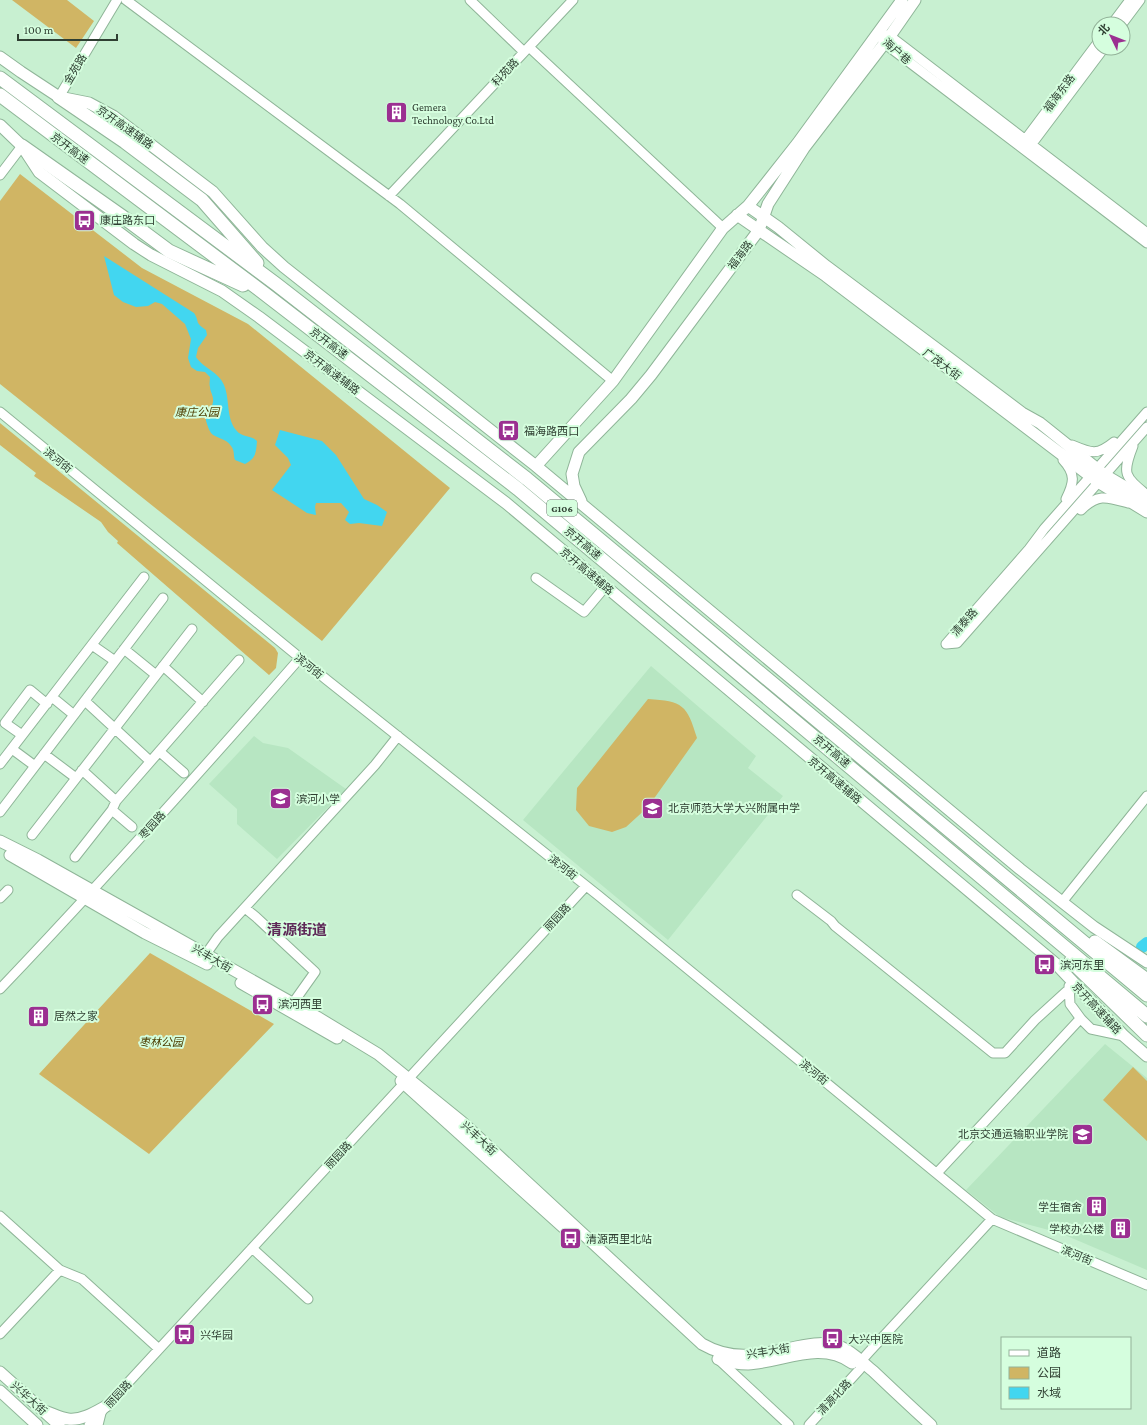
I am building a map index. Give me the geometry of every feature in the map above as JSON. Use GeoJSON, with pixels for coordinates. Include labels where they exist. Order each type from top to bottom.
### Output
{"type":"FeatureCollection","features":[{"type":"Feature","properties":{"kind":"highway","name":"京开高速"},"geometry":{"type":"LineString","coordinates":[[0,78],[276,284],[527,479],[1033,899],[1113,954],[1142,980]]}},
{"type":"Feature","properties":{"kind":"highway","name":"京开高速"},"geometry":{"type":"LineString","coordinates":[[0,96],[265,294],[518,489],[1022,911],[1089,982],[1121,1002]]}},
{"type":"Feature","properties":{"kind":"highway"},"geometry":{"type":"LineString","coordinates":[[59,97],[124,142],[202,200],[276,284]]}},
{"type":"Feature","properties":{"kind":"highway"},"geometry":{"type":"LineString","coordinates":[[22,146],[130,222],[168,252],[265,294]]}},
{"type":"Feature","properties":{"kind":"highway"},"geometry":{"type":"LineString","coordinates":[[1142,980],[1147,995]]}},
{"type":"Feature","properties":{"kind":"highway"},"geometry":{"type":"LineString","coordinates":[[1121,1002],[1147,1016]]}},
{"type":"Feature","properties":{"kind":"highway"},"geometry":{"type":"LineString","coordinates":[[1121,1002],[1147,1035]]}},
{"type":"Feature","properties":{"kind":"main road"},"geometry":{"type":"LineString","coordinates":[[536,466],[613,381],[723,228],[748,206],[797,144],[902,0]]}},
{"type":"Feature","properties":{"kind":"main road","name":"福海路"},"geometry":{"type":"LineString","coordinates":[[583,505],[574,486],[572,474],[579,452],[631,399],[651,375],[759,230],[768,204],[804,148],[887,40],[915,0]]}},
{"type":"Feature","properties":{"kind":"main road","name":"京开高速辅路"},"geometry":{"type":"LineString","coordinates":[[0,57],[59,97],[89,103],[113,116],[213,192],[262,247],[284,267],[536,466],[1015,864],[1094,927],[1113,954],[1147,962]]}},
{"type":"Feature","properties":{"kind":"main road","name":"京开高速辅路"},"geometry":{"type":"LineString","coordinates":[[0,125],[22,146],[39,172],[151,255],[222,291],[259,317],[506,503],[1069,977],[1089,982],[1107,1018],[1124,1036],[1147,1056]]}},
{"type":"Feature","properties":{"kind":"main road","name":"广茂大街"},"geometry":{"type":"LineString","coordinates":[[748,206],[778,227],[826,266],[1022,413],[1040,423],[1061,440],[1098,476],[1147,500]]}},
{"type":"Feature","properties":{"kind":"main road","name":"广茂大街"},"geometry":{"type":"LineString","coordinates":[[737,215],[826,276],[1046,442],[1098,476],[1147,512]]}},
{"type":"Feature","properties":{"kind":"main road","name":"兴丰大街"},"geometry":{"type":"LineString","coordinates":[[0,841],[38,860],[145,933],[199,959],[365,1054],[391,1072],[406,1080],[462,1122],[702,1344],[713,1351],[737,1356],[758,1354],[813,1343],[842,1347],[921,1425]]}},
{"type":"Feature","properties":{"kind":"main road","name":"兴丰大街"},"geometry":{"type":"LineString","coordinates":[[0,849],[206,954],[293,1003],[378,1054],[694,1346],[706,1354],[733,1363],[748,1364],[812,1352],[841,1355],[861,1365],[931,1425]]}},
{"type":"Feature","properties":{"kind":"main road","name":"兴华大街"},"geometry":{"type":"LineString","coordinates":[[0,1372],[59,1425]]}},
{"type":"Feature","properties":{"kind":"main road","name":"兴华大街"},"geometry":{"type":"LineString","coordinates":[[0,1391],[37,1425]]}},
{"type":"Feature","properties":{"kind":"main road"},"geometry":{"type":"LineString","coordinates":[[18,1407],[23,1421],[28,1425]]}},
{"type":"Feature","properties":{"kind":"main road"},"geometry":{"type":"LineString","coordinates":[[41,1409],[69,1420],[80,1418],[104,1409]]}},
{"type":"Feature","properties":{"kind":"main road"},"geometry":{"type":"LineString","coordinates":[[96,1425],[104,1409]]}},
{"type":"Feature","properties":{"kind":"street","name":"金苑路"},"geometry":{"type":"LineString","coordinates":[[59,97],[117,0]]}},
{"type":"Feature","properties":{"kind":"street"},"geometry":{"type":"LineString","coordinates":[[126,0],[389,196],[613,381]]}},
{"type":"Feature","properties":{"kind":"street"},"geometry":{"type":"LineString","coordinates":[[470,0],[723,228]]}},
{"type":"Feature","properties":{"kind":"street","name":"科苑路"},"geometry":{"type":"LineString","coordinates":[[389,196],[573,0]]}},
{"type":"Feature","properties":{"kind":"street"},"geometry":{"type":"LineString","coordinates":[[1118,16],[1130,0]]}},
{"type":"Feature","properties":{"kind":"street"},"geometry":{"type":"LineString","coordinates":[[1128,16],[1140,0]]}},
{"type":"Feature","properties":{"kind":"street","name":"海户巷"},"geometry":{"type":"LineString","coordinates":[[878,32],[1026,145],[1147,233]]}},
{"type":"Feature","properties":{"kind":"street","name":"福海东路"},"geometry":{"type":"LineString","coordinates":[[1026,145],[1091,52]]}},
{"type":"Feature","properties":{"kind":"street","name":"福海东路"},"geometry":{"type":"LineString","coordinates":[[1026,145],[1098,56]]}},
{"type":"Feature","properties":{"kind":"street","name":"海户巷"},"geometry":{"type":"LineString","coordinates":[[1026,145],[1147,244]]}},
{"type":"Feature","properties":{"kind":"street"},"geometry":{"type":"LineString","coordinates":[[0,175],[22,146]]}},
{"type":"Feature","properties":{"kind":"street","name":"滨河街"},"geometry":{"type":"LineString","coordinates":[[0,412],[300,658],[586,886],[992,1219],[1147,1285]]}},
{"type":"Feature","properties":{"kind":"street","name":"清泰路"},"geometry":{"type":"LineString","coordinates":[[1147,412],[1134,426],[1098,476],[1057,529],[957,643],[946,644],[1029,549],[1059,511],[1098,476],[1136,440],[1147,427]]}},
{"type":"Feature","properties":{"kind":"street"},"geometry":{"type":"LineString","coordinates":[[1061,440],[1086,451],[1097,452],[1104,450],[1134,426]]}},
{"type":"Feature","properties":{"kind":"street"},"geometry":{"type":"LineString","coordinates":[[1136,440],[1126,464],[1127,474],[1132,482],[1147,495]]}},
{"type":"Feature","properties":{"kind":"street"},"geometry":{"type":"LineString","coordinates":[[1046,442],[1070,467],[1073,476],[1070,490],[1059,511]]}},
{"type":"Feature","properties":{"kind":"street"},"geometry":{"type":"LineString","coordinates":[[1057,529],[1075,516],[1094,499],[1108,498],[1137,506]]}},
{"type":"Feature","properties":{"kind":"street"},"geometry":{"type":"LineString","coordinates":[[1,762],[144,578]]}},
{"type":"Feature","properties":{"kind":"street"},"geometry":{"type":"LineString","coordinates":[[536,578],[584,612],[605,587]]}},
{"type":"Feature","properties":{"kind":"street"},"geometry":{"type":"LineString","coordinates":[[0,812],[163,598]]}},
{"type":"Feature","properties":{"kind":"street"},"geometry":{"type":"LineString","coordinates":[[32,834],[192,629]]}},
{"type":"Feature","properties":{"kind":"street"},"geometry":{"type":"LineString","coordinates":[[92,645],[115,661]]}},
{"type":"Feature","properties":{"kind":"street"},"geometry":{"type":"LineString","coordinates":[[124,650],[156,675]]}},
{"type":"Feature","properties":{"kind":"street","name":"枣园路"},"geometry":{"type":"LineString","coordinates":[[0,989],[4,978],[89,895],[300,658]]}},
{"type":"Feature","properties":{"kind":"street"},"geometry":{"type":"LineString","coordinates":[[76,857],[112,810],[116,801],[239,660]]}},
{"type":"Feature","properties":{"kind":"street"},"geometry":{"type":"LineString","coordinates":[[163,666],[203,702]]}},
{"type":"Feature","properties":{"kind":"street"},"geometry":{"type":"LineString","coordinates":[[22,735],[5,723],[30,690],[74,715]]}},
{"type":"Feature","properties":{"kind":"street"},"geometry":{"type":"LineString","coordinates":[[85,701],[150,761]]}},
{"type":"Feature","properties":{"kind":"street"},"geometry":{"type":"LineString","coordinates":[[206,954],[218,937],[375,765],[398,736]]}},
{"type":"Feature","properties":{"kind":"street"},"geometry":{"type":"LineString","coordinates":[[12,749],[35,766]]}},
{"type":"Feature","properties":{"kind":"street"},"geometry":{"type":"LineString","coordinates":[[160,752],[184,773]]}},
{"type":"Feature","properties":{"kind":"street"},"geometry":{"type":"LineString","coordinates":[[44,754],[76,778]]}},
{"type":"Feature","properties":{"kind":"street"},"geometry":{"type":"LineString","coordinates":[[82,770],[116,801]]}},
{"type":"Feature","properties":{"kind":"street"},"geometry":{"type":"LineString","coordinates":[[1062,902],[1147,796]]}},
{"type":"Feature","properties":{"kind":"street"},"geometry":{"type":"LineString","coordinates":[[112,810],[132,827]]}},
{"type":"Feature","properties":{"kind":"street","name":"丽园路"},"geometry":{"type":"LineString","coordinates":[[89,1425],[586,886]]}},
{"type":"Feature","properties":{"kind":"street"},"geometry":{"type":"LineString","coordinates":[[0,898],[8,890]]}},
{"type":"Feature","properties":{"kind":"street"},"geometry":{"type":"LineString","coordinates":[[797,895],[993,1053],[1005,1053],[1035,1020],[1069,989]]}},
{"type":"Feature","properties":{"kind":"street"},"geometry":{"type":"LineString","coordinates":[[245,908],[315,972],[293,1003]]}},
{"type":"Feature","properties":{"kind":"street"},"geometry":{"type":"LineString","coordinates":[[1069,977],[1070,1004],[1080,1019],[1091,1029],[1124,1036]]}},
{"type":"Feature","properties":{"kind":"street"},"geometry":{"type":"LineString","coordinates":[[937,1174],[1080,1019]]}},
{"type":"Feature","properties":{"kind":"street"},"geometry":{"type":"LineString","coordinates":[[0,1216],[60,1270],[82,1279],[160,1349]]}},
{"type":"Feature","properties":{"kind":"street","name":"清源北路"},"geometry":{"type":"LineString","coordinates":[[808,1425],[992,1219]]}},
{"type":"Feature","properties":{"kind":"street"},"geometry":{"type":"LineString","coordinates":[[252,1248],[308,1299]]}},
{"type":"Feature","properties":{"kind":"street"},"geometry":{"type":"LineString","coordinates":[[0,1334],[60,1270]]}},
{"type":"Feature","properties":{"kind":"street"},"geometry":{"type":"LineString","coordinates":[[718,1359],[789,1425]]}},
{"type":"Feature","properties":{"kind":"shaded area","name":"北京师范大学大兴附属中学"},"geometry":{"type":"Polygon","coordinates":[[[651,666],[756,756],[748,768],[783,796],[668,940],[523,820],[651,666]]]}},
{"type":"Feature","properties":{"kind":"shaded area","name":"滨河小学"},"geometry":{"type":"Polygon","coordinates":[[[254,736],[263,743],[288,748],[346,789],[277,859],[237,824],[237,809],[209,784],[254,736]]]}},
{"type":"Feature","properties":{"kind":"shaded area","name":"北京交通运输职业学院"},"geometry":{"type":"Polygon","coordinates":[[[1105,1044],[1147,1078],[1147,1270],[1060,1233],[1000,1217],[966,1190],[1105,1044]]]}},
{"type":"Feature","properties":{"kind":"green space"},"geometry":{"type":"Polygon","coordinates":[[[12,0],[67,0],[94,21],[76,48],[12,0]]]}},
{"type":"Feature","properties":{"kind":"green space","name":"康庄公园"},"geometry":{"type":"Polygon","coordinates":[[[20,174],[142,268],[248,324],[450,488],[322,641],[0,384],[0,201],[20,174]]]}},
{"type":"Feature","properties":{"kind":"green space"},"geometry":{"type":"Polygon","coordinates":[[[0,423],[275,648],[278,653],[276,668],[269,675],[117,543],[118,541],[108,532],[101,522],[34,476],[36,473],[0,445],[0,423]]]}},
{"type":"Feature","properties":{"kind":"green space"},"geometry":{"type":"Polygon","coordinates":[[[648,699],[669,701],[682,707],[690,718],[697,738],[648,807],[626,827],[612,832],[589,826],[576,810],[577,788],[648,699]]]}},
{"type":"Feature","properties":{"kind":"green space","name":"枣林公园"},"geometry":{"type":"Polygon","coordinates":[[[150,953],[274,1024],[149,1154],[39,1074],[150,953]]]}},
{"type":"Feature","properties":{"kind":"green space"},"geometry":{"type":"Polygon","coordinates":[[[1133,1067],[1147,1081],[1147,1141],[1103,1100],[1133,1067]]]}},
{"type":"Feature","properties":{"kind":"water"},"geometry":{"type":"Polygon","coordinates":[[[104,256],[194,313],[199,323],[206,330],[207,335],[198,348],[196,357],[222,381],[226,390],[229,414],[238,433],[257,441],[255,455],[249,462],[245,464],[235,460],[233,450],[229,443],[213,435],[209,430],[206,414],[211,408],[213,402],[210,377],[205,372],[197,371],[191,367],[188,358],[191,339],[185,324],[162,304],[155,302],[148,306],[136,307],[123,302],[114,295],[104,256]]]}},
{"type":"Feature","properties":{"kind":"water"},"geometry":{"type":"Polygon","coordinates":[[[280,430],[322,441],[336,455],[364,499],[387,512],[382,526],[359,523],[350,524],[345,520],[349,512],[341,503],[316,503],[316,515],[307,513],[272,490],[291,465],[288,458],[275,445],[280,430]]]}},
{"type":"Feature","properties":{"kind":"waterway"},"geometry":{"type":"LineString","coordinates":[[1142,947],[1147,943]]}},
{"type":"Feature","properties":{"kind":"place","name":"Gemera Technology Co.Ltd"},"geometry":{"type":"Point","coordinates":[397,113]}},
{"type":"Feature","properties":{"kind":"place","name":"康庄路东口"},"geometry":{"type":"Point","coordinates":[84,220]}},
{"type":"Feature","properties":{"kind":"place","name":"福海路西口"},"geometry":{"type":"Point","coordinates":[508,431]}},
{"type":"Feature","properties":{"kind":"place","name":"滨河小学"},"geometry":{"type":"Point","coordinates":[281,799]}},
{"type":"Feature","properties":{"kind":"place","name":"北京师范大学大兴附属中学"},"geometry":{"type":"Point","coordinates":[653,808]}},
{"type":"Feature","properties":{"kind":"place","name":"滨河东里"},"geometry":{"type":"Point","coordinates":[1045,965]}},
{"type":"Feature","properties":{"kind":"place","name":"滨河西里"},"geometry":{"type":"Point","coordinates":[262,1004]}},
{"type":"Feature","properties":{"kind":"place","name":"居然之家"},"geometry":{"type":"Point","coordinates":[38,1016]}},
{"type":"Feature","properties":{"kind":"place","name":"北京交通运输职业学院"},"geometry":{"type":"Point","coordinates":[1083,1134]}},
{"type":"Feature","properties":{"kind":"place","name":"学生宿舍"},"geometry":{"type":"Point","coordinates":[1097,1207]}},
{"type":"Feature","properties":{"kind":"place","name":"学校办公楼"},"geometry":{"type":"Point","coordinates":[1120,1229]}},
{"type":"Feature","properties":{"kind":"place","name":"清源西里北站"},"geometry":{"type":"Point","coordinates":[571,1239]}},
{"type":"Feature","properties":{"kind":"place","name":"兴华园"},"geometry":{"type":"Point","coordinates":[184,1335]}},
{"type":"Feature","properties":{"kind":"place","name":"大兴中医院"},"geometry":{"type":"Point","coordinates":[832,1339]}},
{"type":"Feature","properties":{"kind":"district","name":"清源街道"},"geometry":{"type":"Point","coordinates":[297,930]}}]}
